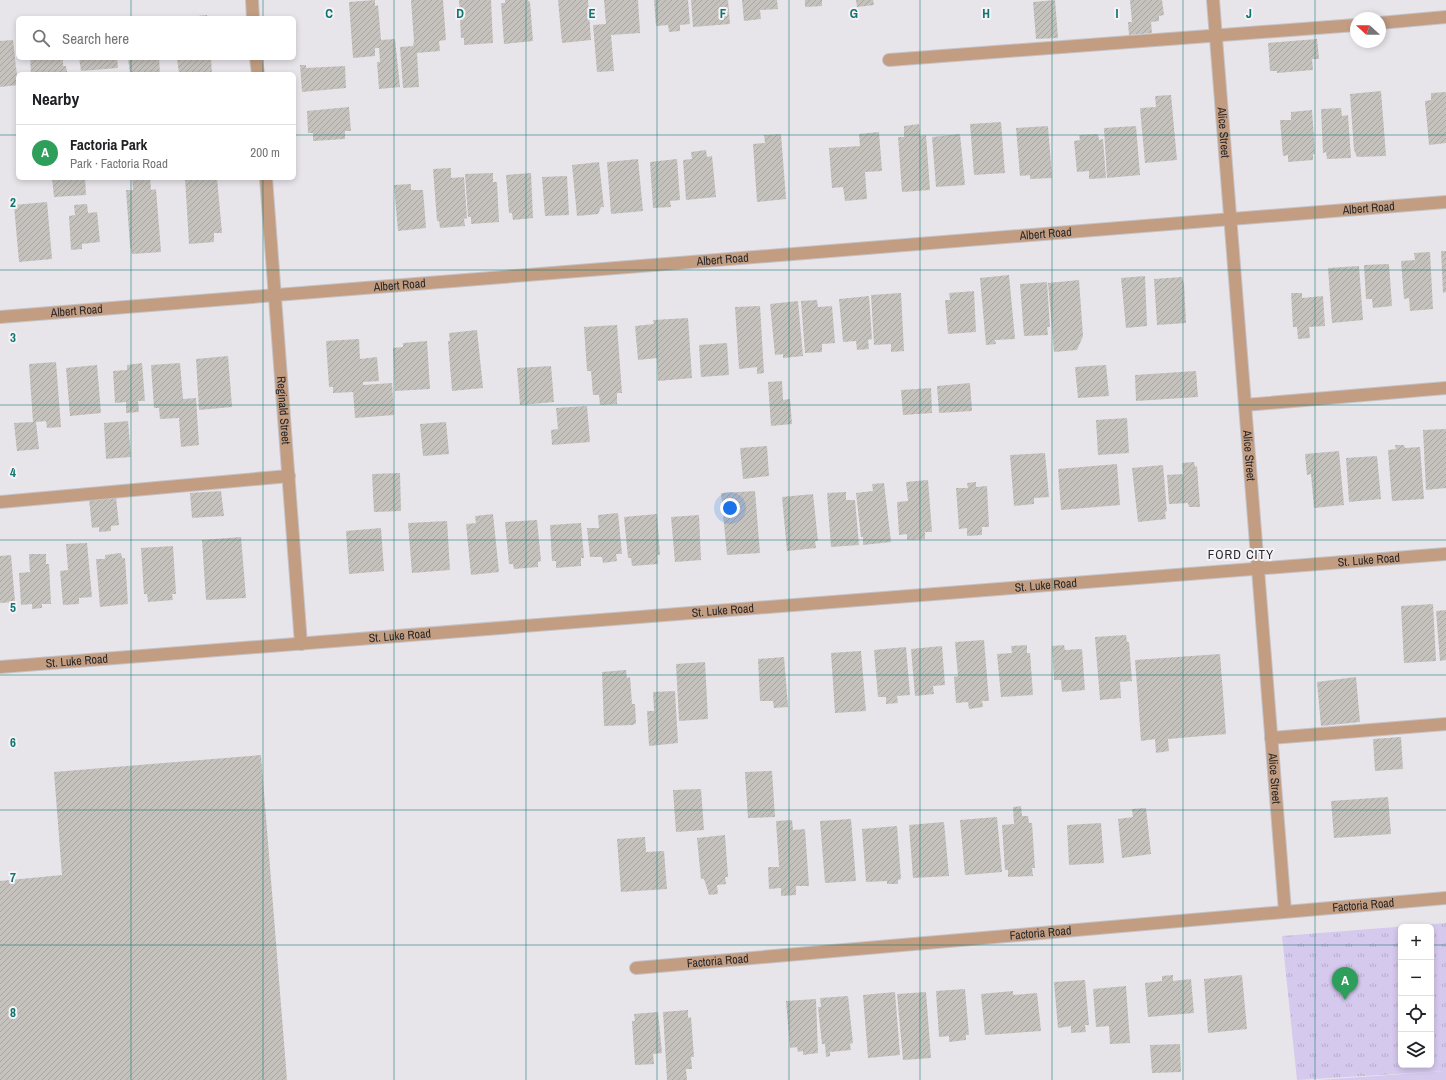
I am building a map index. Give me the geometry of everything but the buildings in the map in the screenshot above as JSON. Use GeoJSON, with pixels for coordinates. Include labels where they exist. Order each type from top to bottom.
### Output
{"type":"FeatureCollection","features":[{"type":"Feature","properties":{"kind":"street"},"geometry":{"type":"LineString","coordinates":[[252,0],[253,16]]}},
{"type":"Feature","properties":{"kind":"street","name":"Alice Street"},"geometry":{"type":"LineString","coordinates":[[1213,0],[1285,910]]}},
{"type":"Feature","properties":{"kind":"street"},"geometry":{"type":"LineString","coordinates":[[1386,22],[1446,17]]}},
{"type":"Feature","properties":{"kind":"street"},"geometry":{"type":"LineString","coordinates":[[889,60],[1350,25]]}},
{"type":"Feature","properties":{"kind":"street"},"geometry":{"type":"LineString","coordinates":[[256,60],[258,72]]}},
{"type":"Feature","properties":{"kind":"street","name":"Reginald Street"},"geometry":{"type":"LineString","coordinates":[[266,180],[301,644]]}},
{"type":"Feature","properties":{"kind":"street","name":"Albert Road"},"geometry":{"type":"LineString","coordinates":[[0,317],[1446,202]]}},
{"type":"Feature","properties":{"kind":"street"},"geometry":{"type":"LineString","coordinates":[[1245,405],[1446,388]]}},
{"type":"Feature","properties":{"kind":"street"},"geometry":{"type":"LineString","coordinates":[[0,502],[288,476]]}},
{"type":"Feature","properties":{"kind":"street","name":"St. Luke Road"},"geometry":{"type":"LineString","coordinates":[[0,667],[1446,554]]}},
{"type":"Feature","properties":{"kind":"street"},"geometry":{"type":"LineString","coordinates":[[1271,738],[1446,724]]}},
{"type":"Feature","properties":{"kind":"street","name":"Factoria Road"},"geometry":{"type":"LineString","coordinates":[[636,968],[1285,910],[1446,898]]}},
{"type":"Feature","properties":{"kind":"green space"},"geometry":{"type":"Polygon","coordinates":[[[1446,923],[1446,1071],[1297,1080],[1282,936],[1398,927],[1398,1068],[1434,1068],[1433,924],[1446,923]]]}},
{"type":"Feature","properties":{"kind":"green space"},"geometry":{"type":"Polygon","coordinates":[[[1446,1071],[1446,1080],[1319,1080],[1446,1071]]]}},
{"type":"Feature","properties":{"kind":"place","name":"Factoria Park"},"geometry":{"type":"Point","coordinates":[1345,1000]}},
{"type":"Feature","properties":{"kind":"district","name":"FORD CITY"},"geometry":{"type":"Point","coordinates":[1241,554]}}]}
